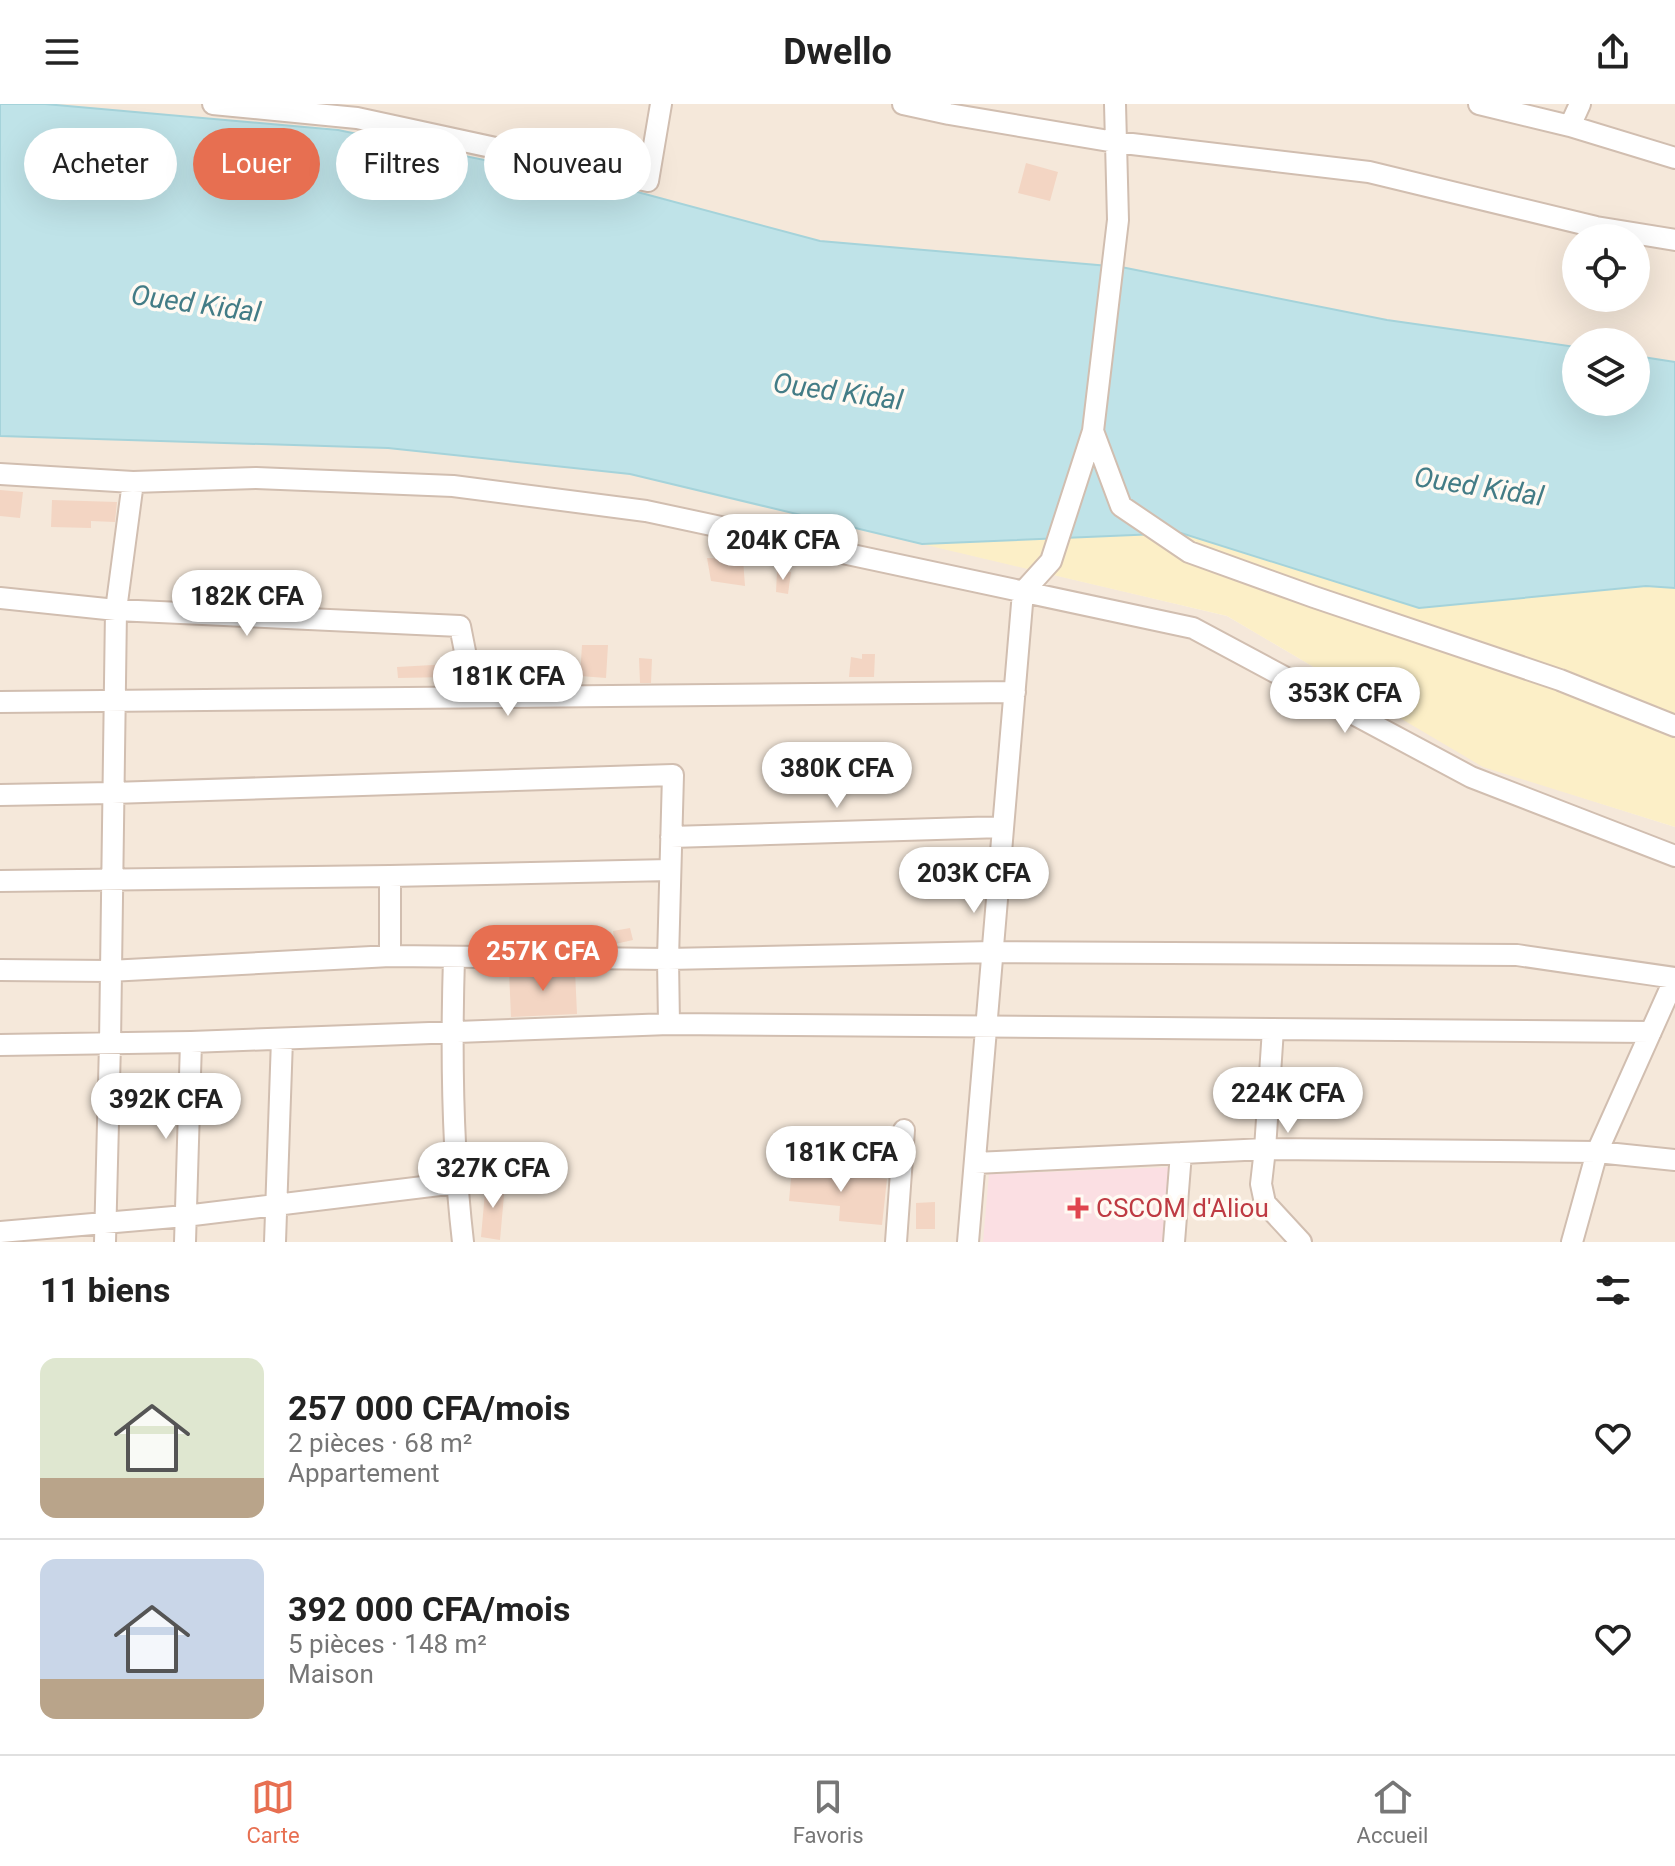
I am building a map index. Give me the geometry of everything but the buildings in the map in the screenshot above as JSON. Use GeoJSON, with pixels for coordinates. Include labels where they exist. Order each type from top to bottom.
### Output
{"type":"FeatureCollection","features":[{"type":"Feature","properties":{"kind":"street"},"geometry":{"type":"LineString","coordinates":[[213,104],[357,118],[648,181],[661,104]]}},
{"type":"Feature","properties":{"kind":"street"},"geometry":{"type":"LineString","coordinates":[[903,104],[1115,142],[1369,172],[1596,227],[1675,240]]}},
{"type":"Feature","properties":{"kind":"street"},"geometry":{"type":"LineString","coordinates":[[968,1242],[1023,592],[1051,561],[1093,431],[1118,220],[1115,104]]}},
{"type":"Feature","properties":{"kind":"street"},"geometry":{"type":"LineString","coordinates":[[1479,104],[1570,126],[1675,158]]}},
{"type":"Feature","properties":{"kind":"street"},"geometry":{"type":"LineString","coordinates":[[1570,126],[1580,104]]}},
{"type":"Feature","properties":{"kind":"street"},"geometry":{"type":"LineString","coordinates":[[1093,431],[1121,506],[1189,552],[1560,680],[1675,726]]}},
{"type":"Feature","properties":{"kind":"street"},"geometry":{"type":"LineString","coordinates":[[0,474],[133,482],[256,478],[453,486],[646,511],[1193,628],[1471,777],[1675,856]]}},
{"type":"Feature","properties":{"kind":"street"},"geometry":{"type":"LineString","coordinates":[[105,1233],[116,610],[133,482]]}},
{"type":"Feature","properties":{"kind":"street"},"geometry":{"type":"LineString","coordinates":[[0,598],[116,610],[460,626],[474,697]]}},
{"type":"Feature","properties":{"kind":"street"},"geometry":{"type":"LineString","coordinates":[[0,702],[1015,692]]}},
{"type":"Feature","properties":{"kind":"street"},"geometry":{"type":"LineString","coordinates":[[0,795],[673,775],[669,1024]]}},
{"type":"Feature","properties":{"kind":"street"},"geometry":{"type":"LineString","coordinates":[[671,837],[1003,827]]}},
{"type":"Feature","properties":{"kind":"street"},"geometry":{"type":"LineString","coordinates":[[0,881],[670,870]]}},
{"type":"Feature","properties":{"kind":"street"},"geometry":{"type":"LineString","coordinates":[[390,876],[390,956]]}},
{"type":"Feature","properties":{"kind":"street"},"geometry":{"type":"LineString","coordinates":[[0,970],[109,971],[390,956],[668,959],[993,952],[1517,955],[1675,978],[1670,1001],[1651,1032],[1597,1152],[1572,1242]]}},
{"type":"Feature","properties":{"kind":"street"},"geometry":{"type":"LineString","coordinates":[[454,958],[451,1031],[456,1183],[463,1242]]}},
{"type":"Feature","properties":{"kind":"street"},"geometry":{"type":"LineString","coordinates":[[0,1045],[191,1042],[669,1024],[1651,1032]]}},
{"type":"Feature","properties":{"kind":"street"},"geometry":{"type":"LineString","coordinates":[[1273,1029],[1261,1184],[1265,1203],[1301,1242]]}},
{"type":"Feature","properties":{"kind":"street"},"geometry":{"type":"LineString","coordinates":[[275,1242],[282,1039]]}},
{"type":"Feature","properties":{"kind":"street"},"geometry":{"type":"LineString","coordinates":[[185,1242],[191,1042]]}},
{"type":"Feature","properties":{"kind":"street"},"geometry":{"type":"LineString","coordinates":[[896,1242],[904,1130]]}},
{"type":"Feature","properties":{"kind":"street"},"geometry":{"type":"LineString","coordinates":[[975,1163],[1265,1149],[1597,1152],[1675,1160]]}},
{"type":"Feature","properties":{"kind":"street"},"geometry":{"type":"LineString","coordinates":[[1174,1242],[1181,1153]]}},
{"type":"Feature","properties":{"kind":"street"},"geometry":{"type":"LineString","coordinates":[[0,1232],[105,1233],[185,1216],[456,1183]]}},
{"type":"Feature","properties":{"kind":"shaded area"},"geometry":{"type":"Polygon","coordinates":[[[45,104],[1675,104],[1675,362],[1650,358],[1650,328],[1562,328],[1562,345],[1387,320],[1121,267],[820,241],[651,196],[651,128],[484,128],[484,160],[468,157],[468,128],[336,130],[45,104]]]}},
{"type":"Feature","properties":{"kind":"shaded area"},"geometry":{"type":"Polygon","coordinates":[[[0,436],[388,448],[630,474],[1227,616],[1483,766],[1675,827],[1675,1242],[0,1242],[0,436]]]}},
{"type":"Feature","properties":{"kind":"shaded area","name":"CSCOM d'Aliou"},"geometry":{"type":"Polygon","coordinates":[[[1172,1167],[1168,1242],[983,1242],[989,1174],[1172,1167]]]}},
{"type":"Feature","properties":{"kind":"sand"},"geometry":{"type":"Polygon","coordinates":[[[1181,533],[1419,608],[1646,586],[1675,588],[1675,827],[1483,767],[1227,616],[922,544],[1181,533]]]}},
{"type":"Feature","properties":{"kind":"water","name":"Oued Kidal"},"geometry":{"type":"Polygon","coordinates":[[[0,104],[45,104],[315,128],[193,128],[193,200],[320,200],[320,128],[336,130],[336,200],[468,200],[468,157],[484,160],[484,200],[651,200],[651,196],[820,241],[1121,267],[1387,320],[1562,345],[1562,416],[1650,416],[1650,358],[1675,362],[1675,588],[1646,586],[1419,608],[1181,533],[922,544],[630,474],[388,448],[0,436],[0,104]]]}},
{"type":"Feature","properties":{"kind":"place","name":"CSCOM d'Aliou"},"geometry":{"type":"Point","coordinates":[1078,1208]}}]}
